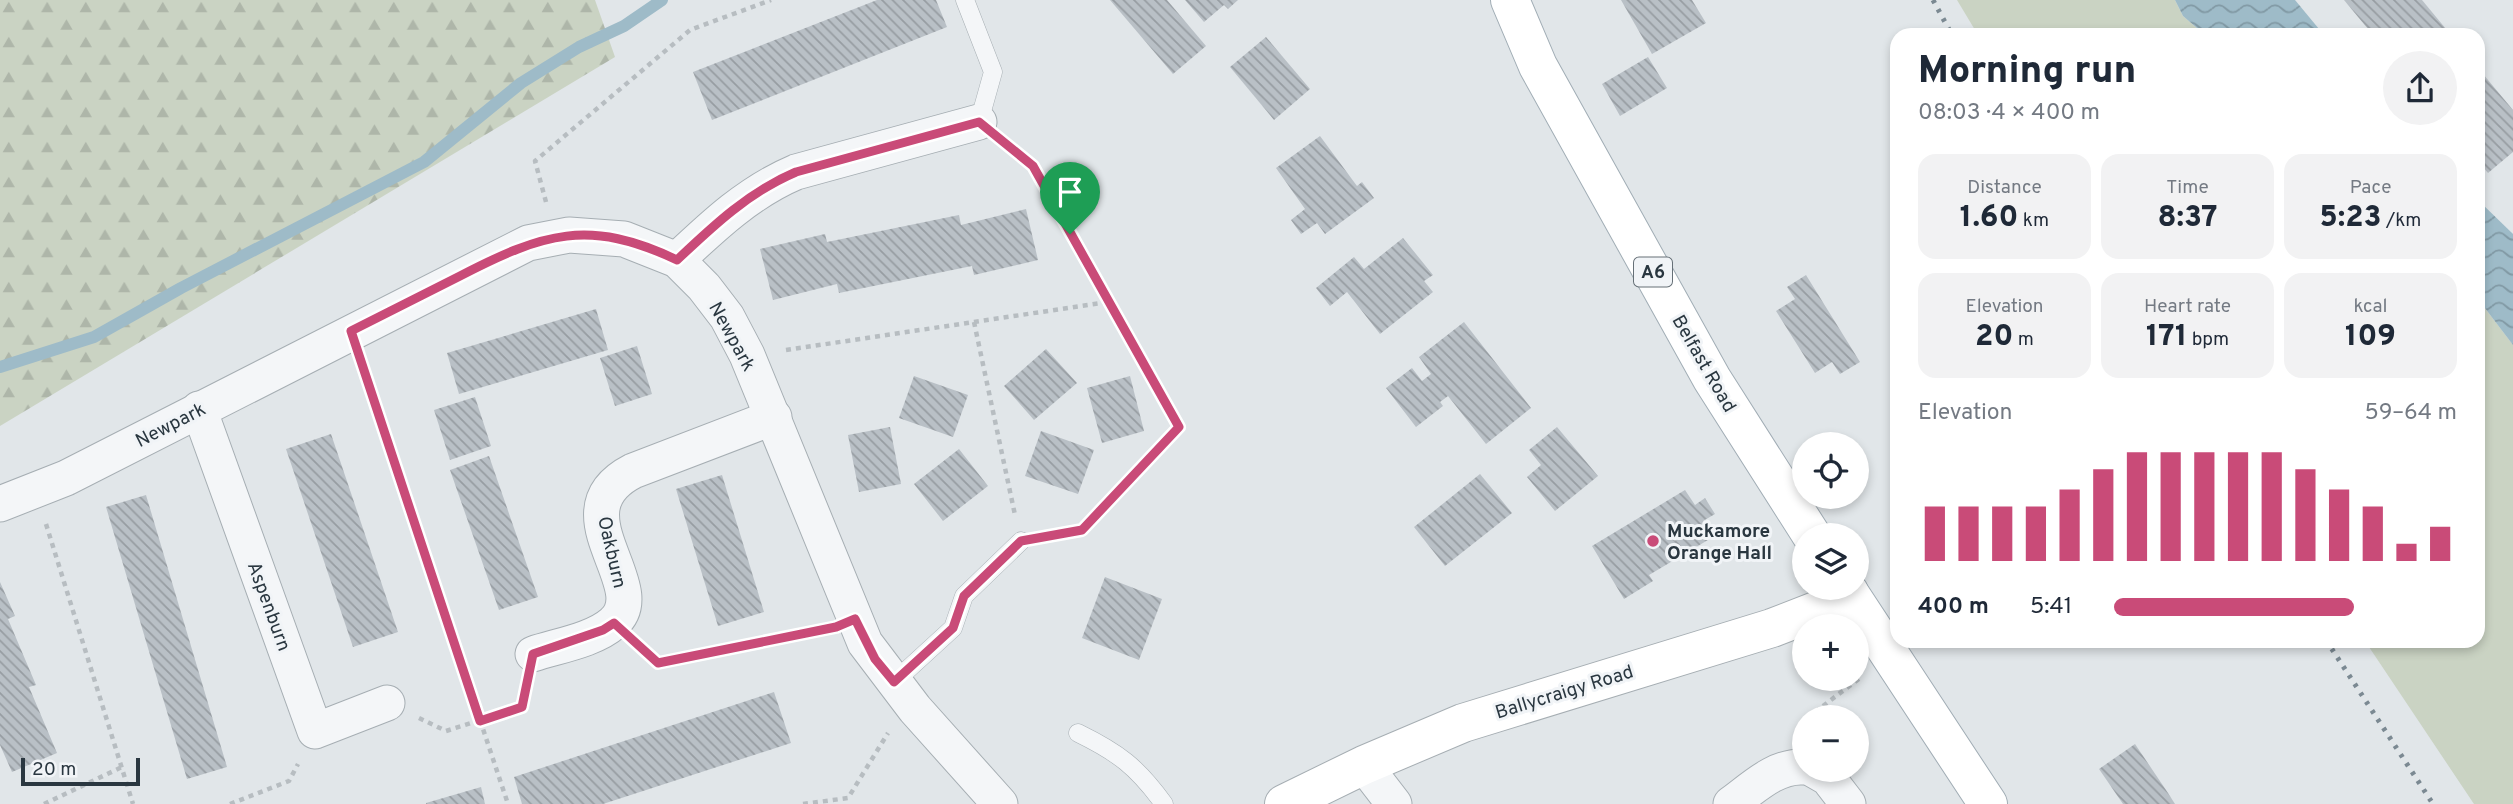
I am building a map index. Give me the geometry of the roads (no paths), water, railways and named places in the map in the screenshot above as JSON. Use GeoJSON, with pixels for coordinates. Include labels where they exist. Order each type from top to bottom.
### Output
{"type":"FeatureCollection","features":[{"type":"Feature","properties":{"kind":"main road","name":"Belfast Road"},"geometry":{"type":"LineString","coordinates":[[1510,0],[1538,66],[1712,379],[1804,523]]}},
{"type":"Feature","properties":{"kind":"main road","name":"Ballycraigy Road"},"geometry":{"type":"LineString","coordinates":[[1284,804],[1364,765],[1463,723],[1772,628],[1821,609],[1833,600]]}},
{"type":"Feature","properties":{"kind":"main road"},"geometry":{"type":"LineString","coordinates":[[1854,600],[1988,804]]}},
{"type":"Feature","properties":{"kind":"street"},"geometry":{"type":"LineString","coordinates":[[677,260],[733,209],[774,182],[796,172],[979,122]]}},
{"type":"Feature","properties":{"kind":"street","name":"Newpark"},"geometry":{"type":"LineString","coordinates":[[0,504],[36,492],[502,254],[528,243],[555,237],[582,235],[624,239],[677,260],[727,317],[774,417],[855,619],[875,659],[904,696],[1000,804]]}},
{"type":"Feature","properties":{"kind":"street","name":"Aspenburn"},"geometry":{"type":"LineString","coordinates":[[199,409],[315,731],[387,702]]}},
{"type":"Feature","properties":{"kind":"street","name":"Oakburn"},"geometry":{"type":"LineString","coordinates":[[533,654],[603,630],[614,623],[622,612],[624,601],[601,521],[603,502],[609,488],[633,471],[774,417]]}},
{"type":"Feature","properties":{"kind":"street"},"geometry":{"type":"LineString","coordinates":[[1364,765],[1394,804]]}},
{"type":"Feature","properties":{"kind":"street"},"geometry":{"type":"LineString","coordinates":[[1731,804],[1774,774],[1792,767]]}},
{"type":"Feature","properties":{"kind":"street"},"geometry":{"type":"LineString","coordinates":[[1831,782],[1848,804]]}},
{"type":"Feature","properties":{"kind":"lane"},"geometry":{"type":"LineString","coordinates":[[965,0],[993,72],[979,122]]}},
{"type":"Feature","properties":{"kind":"lane"},"geometry":{"type":"LineString","coordinates":[[904,696],[953,628],[964,596],[1021,541]]}},
{"type":"Feature","properties":{"kind":"lane"},"geometry":{"type":"LineString","coordinates":[[1078,733],[1116,751],[1142,774],[1164,804]]}},
{"type":"Feature","properties":{"kind":"water"},"geometry":{"type":"Polygon","coordinates":[[[2175,0],[2295,0],[2318,28],[2197,28],[2183,16],[2175,0]]]}},
{"type":"Feature","properties":{"kind":"water"},"geometry":{"type":"Polygon","coordinates":[[[2485,207],[2513,234],[2513,345],[2485,308],[2485,207]]]}},
{"type":"Feature","properties":{"kind":"waterway"},"geometry":{"type":"LineString","coordinates":[[0,367],[94,337],[181,288],[424,162],[521,83],[579,47],[624,26],[662,0]]}},
{"type":"Feature","properties":{"kind":"railway"},"geometry":{"type":"LineString","coordinates":[[1933,0],[1948,28]]}},
{"type":"Feature","properties":{"kind":"railway"},"geometry":{"type":"LineString","coordinates":[[2331,648],[2433,804]]}},
{"type":"Feature","properties":{"kind":"place","name":"Muckamore Orange Hall"},"geometry":{"type":"Point","coordinates":[1653,541]}}]}
